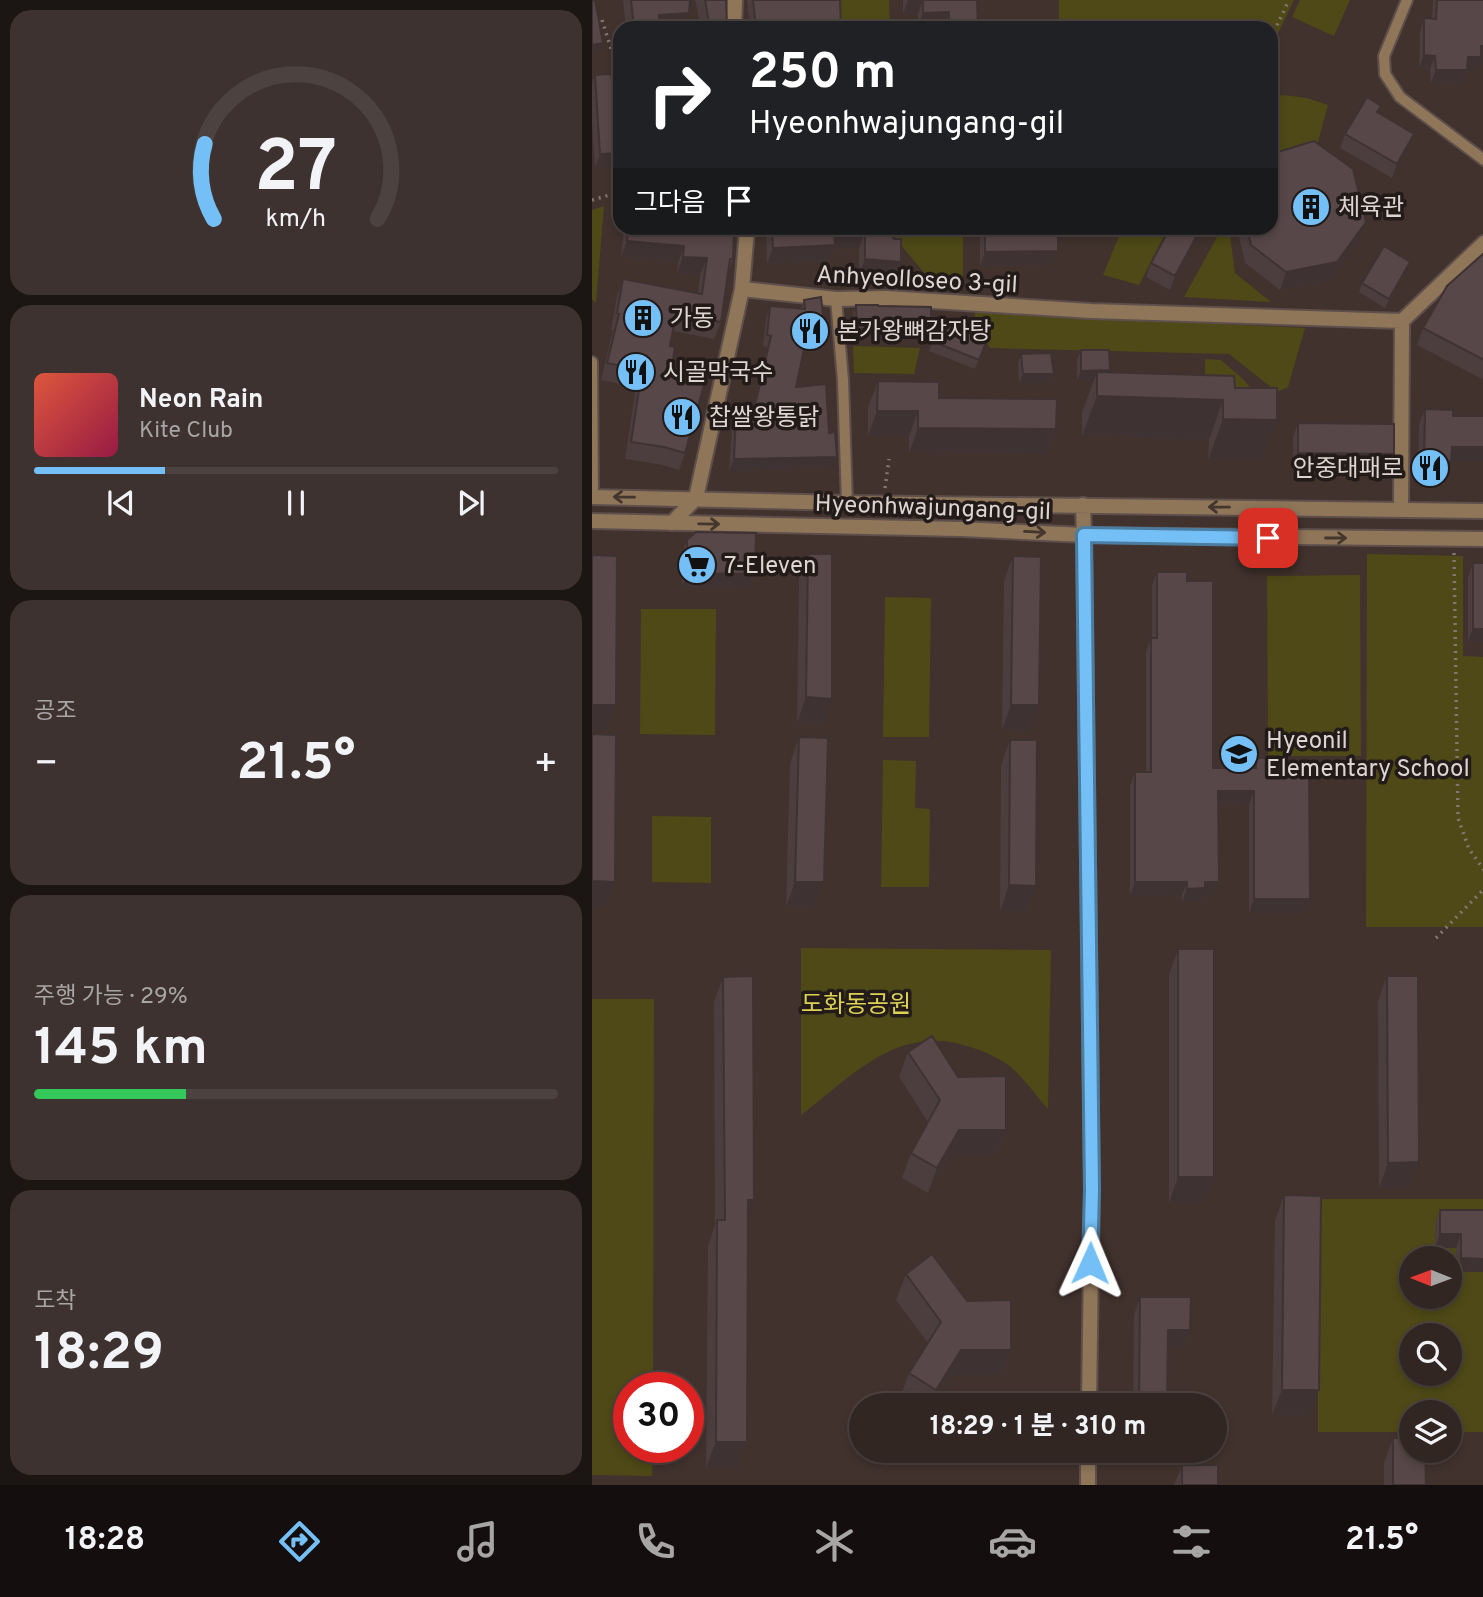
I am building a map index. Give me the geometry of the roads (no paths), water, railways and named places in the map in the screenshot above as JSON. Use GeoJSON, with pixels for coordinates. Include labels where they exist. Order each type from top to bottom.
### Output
{"type":"FeatureCollection","features":[{"type":"Feature","properties":{"kind":"street"},"geometry":{"type":"LineString","coordinates":[[734,21],[735,0]]}},
{"type":"Feature","properties":{"kind":"street"},"geometry":{"type":"LineString","coordinates":[[672,523],[696,498],[742,289],[746,235]]}},
{"type":"Feature","properties":{"kind":"street"},"geometry":{"type":"LineString","coordinates":[[1401,509],[1402,321],[1483,243]]}},
{"type":"Feature","properties":{"kind":"street","name":"Anhyeolloseo 3-gil"},"geometry":{"type":"LineString","coordinates":[[742,289],[836,299],[886,298],[1091,311],[1402,321]]}},
{"type":"Feature","properties":{"kind":"street"},"geometry":{"type":"LineString","coordinates":[[593,496],[848,503],[1483,510]]}},
{"type":"Feature","properties":{"kind":"street"},"geometry":{"type":"LineString","coordinates":[[1083,505],[1092,1190],[1089,1393]]}},
{"type":"Feature","properties":{"kind":"street","name":"Hyeonhwajungang-gil"},"geometry":{"type":"LineString","coordinates":[[592,522],[961,529],[1084,535],[1483,539]]}},
{"type":"Feature","properties":{"kind":"street"},"geometry":{"type":"LineString","coordinates":[[1088,1463],[1088,1485]]}},
{"type":"Feature","properties":{"kind":"lane"},"geometry":{"type":"LineString","coordinates":[[1407,0],[1384,56],[1385,74],[1400,97],[1483,160]]}},
{"type":"Feature","properties":{"kind":"lane"},"geometry":{"type":"LineString","coordinates":[[836,299],[843,380],[848,503]]}},
{"type":"Feature","properties":{"kind":"lane"},"geometry":{"type":"LineString","coordinates":[[592,362],[593,496]]}},
{"type":"Feature","properties":{"kind":"place","name":"체육관"},"geometry":{"type":"Point","coordinates":[1311,207]}},
{"type":"Feature","properties":{"kind":"place","name":"가동"},"geometry":{"type":"Point","coordinates":[643,318]}},
{"type":"Feature","properties":{"kind":"place","name":"본가왕뼈감자탕"},"geometry":{"type":"Point","coordinates":[810,331]}},
{"type":"Feature","properties":{"kind":"place","name":"시골막국수"},"geometry":{"type":"Point","coordinates":[636,372]}},
{"type":"Feature","properties":{"kind":"place","name":"찹쌀왕통닭"},"geometry":{"type":"Point","coordinates":[682,417]}},
{"type":"Feature","properties":{"kind":"place","name":"안중대패로"},"geometry":{"type":"Point","coordinates":[1430,468]}},
{"type":"Feature","properties":{"kind":"place","name":"7-Eleven"},"geometry":{"type":"Point","coordinates":[697,565]}},
{"type":"Feature","properties":{"kind":"place","name":"Hyeonil Elementary School"},"geometry":{"type":"Point","coordinates":[1239,754]}},
{"type":"Feature","properties":{"kind":"park label","name":"도화동공원"},"geometry":{"type":"Point","coordinates":[856,1004]}}]}
